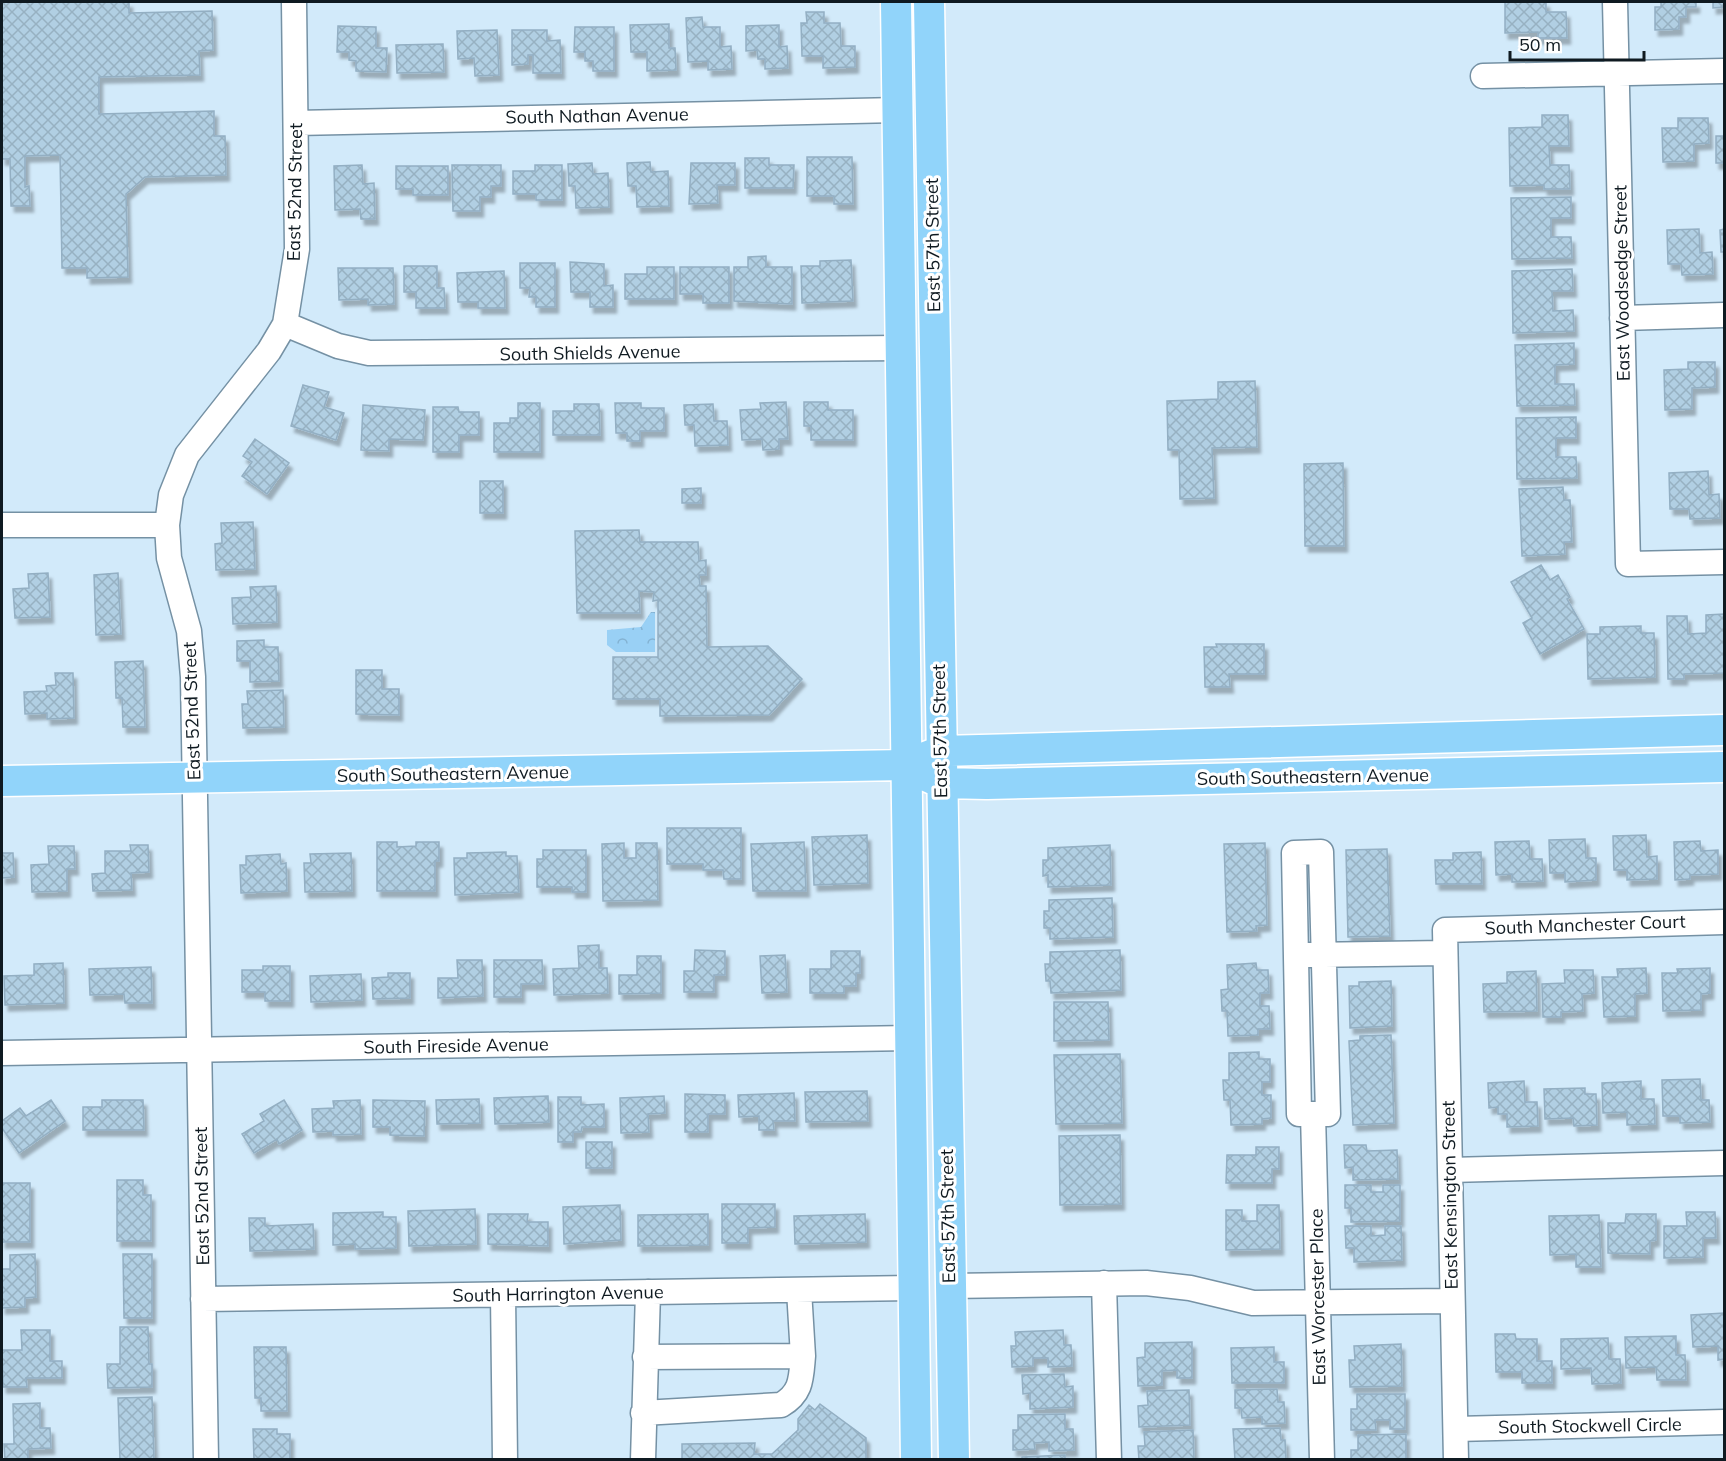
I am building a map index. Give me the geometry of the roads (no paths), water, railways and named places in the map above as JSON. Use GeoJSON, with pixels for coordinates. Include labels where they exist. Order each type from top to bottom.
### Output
{"type":"FeatureCollection","features":[{"type":"Feature","properties":{"kind":"main road","name":"East 57th Street"},"geometry":{"type":"LineString","coordinates":[[896,2],[916,1460]]}},
{"type":"Feature","properties":{"kind":"main road","name":"East 57th Street"},"geometry":{"type":"LineString","coordinates":[[929,2],[949,1286],[954,1460]]}},
{"type":"Feature","properties":{"kind":"main road","name":"South Southeastern Avenue"},"geometry":{"type":"LineString","coordinates":[[2,781],[905,765],[940,751],[1725,730]]}},
{"type":"Feature","properties":{"kind":"main road","name":"South Southeastern Avenue"},"geometry":{"type":"LineString","coordinates":[[905,765],[941,783],[1725,767]]}},
{"type":"Feature","properties":{"kind":"main road"},"geometry":{"type":"LineString","coordinates":[[912,1288],[922,1294],[929,1315],[936,1412],[944,1460]]}},
{"type":"Feature","properties":{"kind":"street","name":"East 52nd Street"},"geometry":{"type":"LineString","coordinates":[[206,1460],[193,677],[189,631],[169,558],[167,525],[171,495],[187,455],[269,351],[285,324],[297,249],[294,2]]}},
{"type":"Feature","properties":{"kind":"street","name":"East Woodsedge Street"},"geometry":{"type":"LineString","coordinates":[[1615,2],[1628,564],[1725,562]]}},
{"type":"Feature","properties":{"kind":"street"},"geometry":{"type":"LineString","coordinates":[[1483,76],[1725,71]]}},
{"type":"Feature","properties":{"kind":"street","name":"South Nathan Avenue"},"geometry":{"type":"LineString","coordinates":[[296,123],[898,110]]}},
{"type":"Feature","properties":{"kind":"street"},"geometry":{"type":"LineString","coordinates":[[1622,318],[1725,315]]}},
{"type":"Feature","properties":{"kind":"street","name":"South Shields Avenue"},"geometry":{"type":"LineString","coordinates":[[285,324],[338,346],[369,353],[900,348]]}},
{"type":"Feature","properties":{"kind":"street"},"geometry":{"type":"LineString","coordinates":[[2,525],[167,525]]}},
{"type":"Feature","properties":{"kind":"street"},"geometry":{"type":"LineString","coordinates":[[1321,852],[1328,1114],[1313,1124],[1299,1114],[1296,955],[1294,853],[1321,852]]}},
{"type":"Feature","properties":{"kind":"street","name":"South Manchester Court"},"geometry":{"type":"LineString","coordinates":[[1296,955],[1445,941],[1725,922]]}},
{"type":"Feature","properties":{"kind":"street","name":"East Kensington Street"},"geometry":{"type":"LineString","coordinates":[[1445,941],[1456,1460]]}},
{"type":"Feature","properties":{"kind":"street","name":"South Fireside Avenue"},"geometry":{"type":"LineString","coordinates":[[2,1053],[910,1038]]}},
{"type":"Feature","properties":{"kind":"street","name":"East Worcester Place"},"geometry":{"type":"LineString","coordinates":[[1313,1124],[1322,1460]]}},
{"type":"Feature","properties":{"kind":"street"},"geometry":{"type":"LineString","coordinates":[[1450,1170],[1725,1163]]}},
{"type":"Feature","properties":{"kind":"street"},"geometry":{"type":"LineString","coordinates":[[949,1286],[1104,1283],[1173,1285],[1253,1303],[1452,1301]]}},
{"type":"Feature","properties":{"kind":"street"},"geometry":{"type":"LineString","coordinates":[[1104,1283],[1108,1460]]}},
{"type":"Feature","properties":{"kind":"street","name":"South Harrington Avenue"},"geometry":{"type":"LineString","coordinates":[[203,1299],[912,1288]]}},
{"type":"Feature","properties":{"kind":"street"},"geometry":{"type":"LineString","coordinates":[[643,1413],[781,1405],[792,1398],[800,1387],[803,1356],[799,1290]]}},
{"type":"Feature","properties":{"kind":"street"},"geometry":{"type":"LineString","coordinates":[[643,1460],[648,1292]]}},
{"type":"Feature","properties":{"kind":"street"},"geometry":{"type":"LineString","coordinates":[[503,1294],[505,1460]]}},
{"type":"Feature","properties":{"kind":"street"},"geometry":{"type":"LineString","coordinates":[[645,1358],[803,1356]]}},
{"type":"Feature","properties":{"kind":"street","name":"South Stockwell Circle"},"geometry":{"type":"LineString","coordinates":[[1456,1429],[1725,1422]]}}]}
